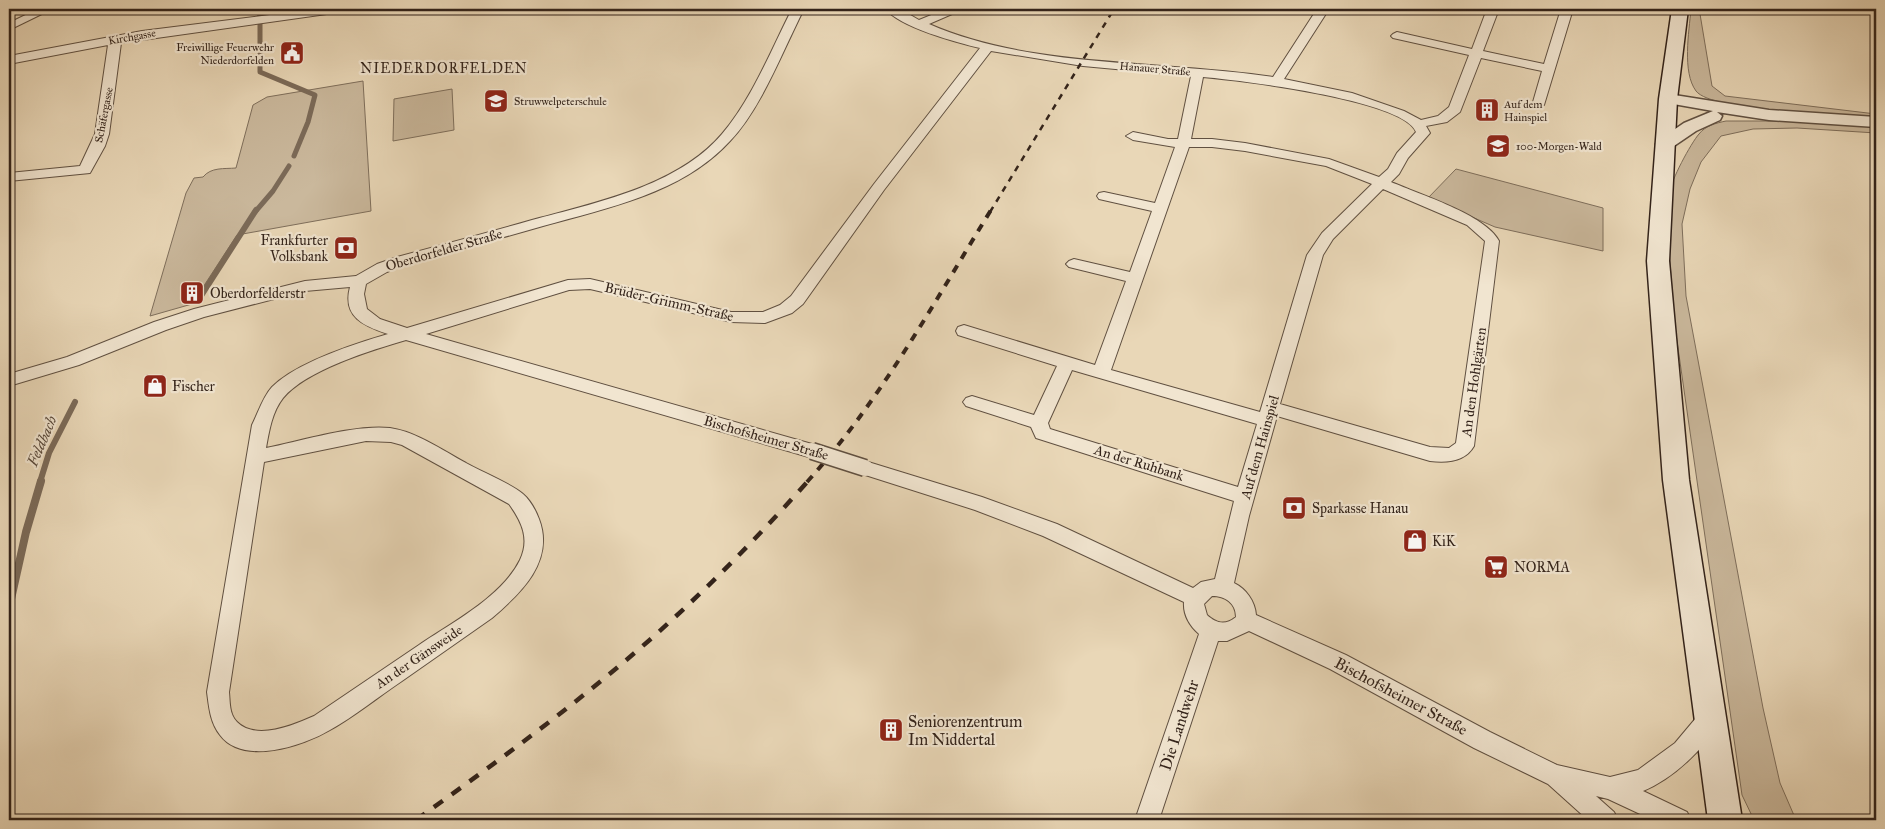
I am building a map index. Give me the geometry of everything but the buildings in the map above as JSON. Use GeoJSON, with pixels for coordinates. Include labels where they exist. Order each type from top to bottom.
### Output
{"type":"FeatureCollection","features":[{"type":"Feature","properties":{"kind":"main road"},"geometry":{"type":"LineString","coordinates":[[1680,9],[1668,99],[1665,144],[1658,261],[1661,324],[1676,480],[1725,820]]}},
{"type":"Feature","properties":{"kind":"street"},"geometry":{"type":"LineString","coordinates":[[9,27],[46,9]]}},
{"type":"Feature","properties":{"kind":"street","name":"Kirchgasse"},"geometry":{"type":"LineString","coordinates":[[9,60],[115,40],[341,9]]}},
{"type":"Feature","properties":{"kind":"street","name":"Oberdorfelder Straße"},"geometry":{"type":"LineString","coordinates":[[9,380],[73,361],[160,326],[200,313],[305,286],[359,281],[382,268],[402,260],[596,208],[652,187],[696,163],[728,137],[744,116],[798,9]]}},
{"type":"Feature","properties":{"kind":"street","name":"Hanauer Straße"},"geometry":{"type":"LineString","coordinates":[[892,9],[919,24],[948,35],[988,46],[1082,62],[1277,80],[1360,99],[1399,114],[1418,124]]}},
{"type":"Feature","properties":{"kind":"street"},"geometry":{"type":"LineString","coordinates":[[919,24],[955,9]]}},
{"type":"Feature","properties":{"kind":"street"},"geometry":{"type":"LineString","coordinates":[[1277,80],[1323,9]]}},
{"type":"Feature","properties":{"kind":"street"},"geometry":{"type":"LineString","coordinates":[[1418,124],[1442,119],[1455,109],[1493,9]]}},
{"type":"Feature","properties":{"kind":"street"},"geometry":{"type":"LineString","coordinates":[[1539,102],[1567,9]]}},
{"type":"Feature","properties":{"kind":"street"},"geometry":{"type":"LineString","coordinates":[[1396,36],[1550,69]]}},
{"type":"Feature","properties":{"kind":"street","name":"Schäfergasse"},"geometry":{"type":"LineString","coordinates":[[9,177],[85,170],[98,146],[102,134],[115,40]]}},
{"type":"Feature","properties":{"kind":"street","name":"Brüder-Grimm-Straße"},"geometry":{"type":"LineString","coordinates":[[406,334],[556,287],[579,284],[610,289],[731,317],[754,319],[777,314],[797,300],[879,187],[988,46]]}},
{"type":"Feature","properties":{"kind":"street"},"geometry":{"type":"LineString","coordinates":[[1101,372],[1184,142],[1198,72]]}},
{"type":"Feature","properties":{"kind":"street"},"geometry":{"type":"LineString","coordinates":[[1668,99],[1769,115]]}},
{"type":"Feature","properties":{"kind":"street"},"geometry":{"type":"LineString","coordinates":[[1668,99],[1692,112],[1714,116],[1769,115],[1876,122]]}},
{"type":"Feature","properties":{"kind":"street"},"geometry":{"type":"LineString","coordinates":[[1665,144],[1690,127],[1714,116]]}},
{"type":"Feature","properties":{"kind":"street","name":"Auf dem Hainspiel"},"geometry":{"type":"LineString","coordinates":[[1223,588],[1239,518],[1315,255],[1327,236],[1394,171],[1402,156],[1421,137],[1423,133],[1418,124]]}},
{"type":"Feature","properties":{"kind":"street"},"geometry":{"type":"LineString","coordinates":[[1133,136],[1168,143],[1184,142],[1245,147],[1342,167],[1381,183]]}},
{"type":"Feature","properties":{"kind":"street","name":"An den Hohlgärten"},"geometry":{"type":"LineString","coordinates":[[1269,414],[1430,454],[1453,455],[1461,451],[1465,446],[1492,240],[1485,231],[1472,222],[1381,183]]}},
{"type":"Feature","properties":{"kind":"street"},"geometry":{"type":"LineString","coordinates":[[1104,196],[1160,208]]}},
{"type":"Feature","properties":{"kind":"street"},"geometry":{"type":"LineString","coordinates":[[1074,264],[1134,278]]}},
{"type":"Feature","properties":{"kind":"street","name":"Bischofsheimer Straße"},"geometry":{"type":"LineString","coordinates":[[359,281],[354,299],[358,312],[374,322],[406,334],[812,451],[999,510],[1094,549],[1195,598]]}},
{"type":"Feature","properties":{"kind":"street"},"geometry":{"type":"LineString","coordinates":[[964,331],[1067,363],[1269,414]]}},
{"type":"Feature","properties":{"kind":"street","name":"An der Gänsweide"},"geometry":{"type":"LineString","coordinates":[[256,457],[366,434],[399,437],[516,499],[526,510],[532,523],[535,537],[534,552],[517,583],[504,597],[322,722],[303,732],[272,741],[258,741],[240,737],[231,730],[222,717],[218,704],[218,692],[256,457],[264,415],[272,400],[298,375],[367,346],[406,334]]}},
{"type":"Feature","properties":{"kind":"street"},"geometry":{"type":"LineString","coordinates":[[1039,423],[1067,363]]}},
{"type":"Feature","properties":{"kind":"street","name":"An der Ruhbank"},"geometry":{"type":"LineString","coordinates":[[972,402],[1039,423],[1042,433],[1246,497]]}},
{"type":"Feature","properties":{"kind":"street"},"geometry":{"type":"LineString","coordinates":[[1208,588],[1223,588],[1237,595],[1243,603],[1246,611],[1246,620],[1241,627],[1232,632],[1222,633],[1210,630],[1201,623],[1195,615],[1193,606],[1195,598],[1200,592],[1208,588]]}},
{"type":"Feature","properties":{"kind":"street","name":"Bischofsheimer Straße"},"geometry":{"type":"LineString","coordinates":[[1246,620],[1338,662],[1482,740],[1555,776]]}},
{"type":"Feature","properties":{"kind":"street","name":"Die Landwehr"},"geometry":{"type":"LineString","coordinates":[[1147,820],[1210,630]]}},
{"type":"Feature","properties":{"kind":"street"},"geometry":{"type":"LineString","coordinates":[[1610,788],[1643,780],[1683,751],[1709,719]]}},
{"type":"Feature","properties":{"kind":"street"},"geometry":{"type":"LineString","coordinates":[[1555,776],[1610,788],[1679,820]]}},
{"type":"Feature","properties":{"kind":"street"},"geometry":{"type":"LineString","coordinates":[[1555,776],[1606,820]]}},
{"type":"Feature","properties":{"kind":"shaded area"},"geometry":{"type":"Polygon","coordinates":[[[1691,9],[1701,9],[1700,14],[1712,86],[1725,96],[1876,114],[1876,118],[1752,108],[1727,104],[1707,98],[1696,91],[1689,73],[1688,40],[1691,9]]]}},
{"type":"Feature","properties":{"kind":"shaded area"},"geometry":{"type":"Polygon","coordinates":[[[363,81],[371,211],[237,235],[192,304],[150,316],[186,193],[194,178],[203,177],[214,170],[236,168],[253,105],[267,97],[363,81]]]}},
{"type":"Feature","properties":{"kind":"shaded area"},"geometry":{"type":"Polygon","coordinates":[[[452,89],[454,130],[393,141],[394,99],[452,89]]]}},
{"type":"Feature","properties":{"kind":"shaded area"},"geometry":{"type":"Polygon","coordinates":[[[1726,121],[1788,121],[1876,126],[1876,133],[1797,128],[1753,129],[1721,136],[1701,162],[1690,189],[1682,224],[1686,296],[1763,708],[1780,783],[1796,820],[1754,820],[1742,795],[1675,327],[1669,243],[1671,187],[1691,145],[1701,131],[1726,121]]]}},
{"type":"Feature","properties":{"kind":"shaded area"},"geometry":{"type":"Polygon","coordinates":[[[1456,169],[1603,208],[1603,251],[1495,227],[1428,198],[1456,169]]]}},
{"type":"Feature","properties":{"kind":"waterway","name":"Feldbach"},"geometry":{"type":"LineString","coordinates":[[255,9],[259,14]]}},
{"type":"Feature","properties":{"kind":"waterway","name":"Feldbach"},"geometry":{"type":"LineString","coordinates":[[260,24],[260,72],[315,95],[308,122],[294,156]]}},
{"type":"Feature","properties":{"kind":"waterway","name":"Feldbach"},"geometry":{"type":"LineString","coordinates":[[255,212],[273,191],[289,166]]}},
{"type":"Feature","properties":{"kind":"waterway","name":"Feldbach"},"geometry":{"type":"LineString","coordinates":[[199,299],[256,210]]}},
{"type":"Feature","properties":{"kind":"waterway","name":"Feldbach"},"geometry":{"type":"LineString","coordinates":[[40,482],[49,453],[75,402]]}},
{"type":"Feature","properties":{"kind":"waterway","name":"Feldbach"},"geometry":{"type":"LineString","coordinates":[[9,608],[26,532],[41,481]]}},
{"type":"Feature","properties":{"kind":"railway"},"geometry":{"type":"LineString","coordinates":[[990,212],[1114,9]]}},
{"type":"Feature","properties":{"kind":"railway"},"geometry":{"type":"LineString","coordinates":[[807,482],[834,451],[882,385],[927,316],[991,210]]}},
{"type":"Feature","properties":{"kind":"railway"},"geometry":{"type":"LineString","coordinates":[[416,820],[566,709],[653,637],[733,561],[808,481]]}},
{"type":"Feature","properties":{"kind":"place","name":"Freiwillige Feuerwehr Niederdorfelden"},"geometry":{"type":"Point","coordinates":[292,53]}},
{"type":"Feature","properties":{"kind":"place","name":"Struwwelpeterschule"},"geometry":{"type":"Point","coordinates":[496,101]}},
{"type":"Feature","properties":{"kind":"place","name":"Auf dem Hainspiel"},"geometry":{"type":"Point","coordinates":[1487,110]}},
{"type":"Feature","properties":{"kind":"place","name":"100-Morgen-Wald"},"geometry":{"type":"Point","coordinates":[1498,146]}},
{"type":"Feature","properties":{"kind":"place","name":"Frankfurter Volksbank"},"geometry":{"type":"Point","coordinates":[346,248]}},
{"type":"Feature","properties":{"kind":"place","name":"Oberdorfelderstr"},"geometry":{"type":"Point","coordinates":[192,293]}},
{"type":"Feature","properties":{"kind":"place","name":"Fischer"},"geometry":{"type":"Point","coordinates":[155,386]}},
{"type":"Feature","properties":{"kind":"place","name":"Sparkasse Hanau"},"geometry":{"type":"Point","coordinates":[1294,508]}},
{"type":"Feature","properties":{"kind":"place","name":"KiK"},"geometry":{"type":"Point","coordinates":[1415,541]}},
{"type":"Feature","properties":{"kind":"place","name":"NORMA"},"geometry":{"type":"Point","coordinates":[1496,567]}},
{"type":"Feature","properties":{"kind":"place","name":"Seniorenzentrum Im Niddertal"},"geometry":{"type":"Point","coordinates":[891,730]}},
{"type":"Feature","properties":{"kind":"district","name":"NIEDERDORFELDEN"},"geometry":{"type":"Point","coordinates":[444,68]}}]}
